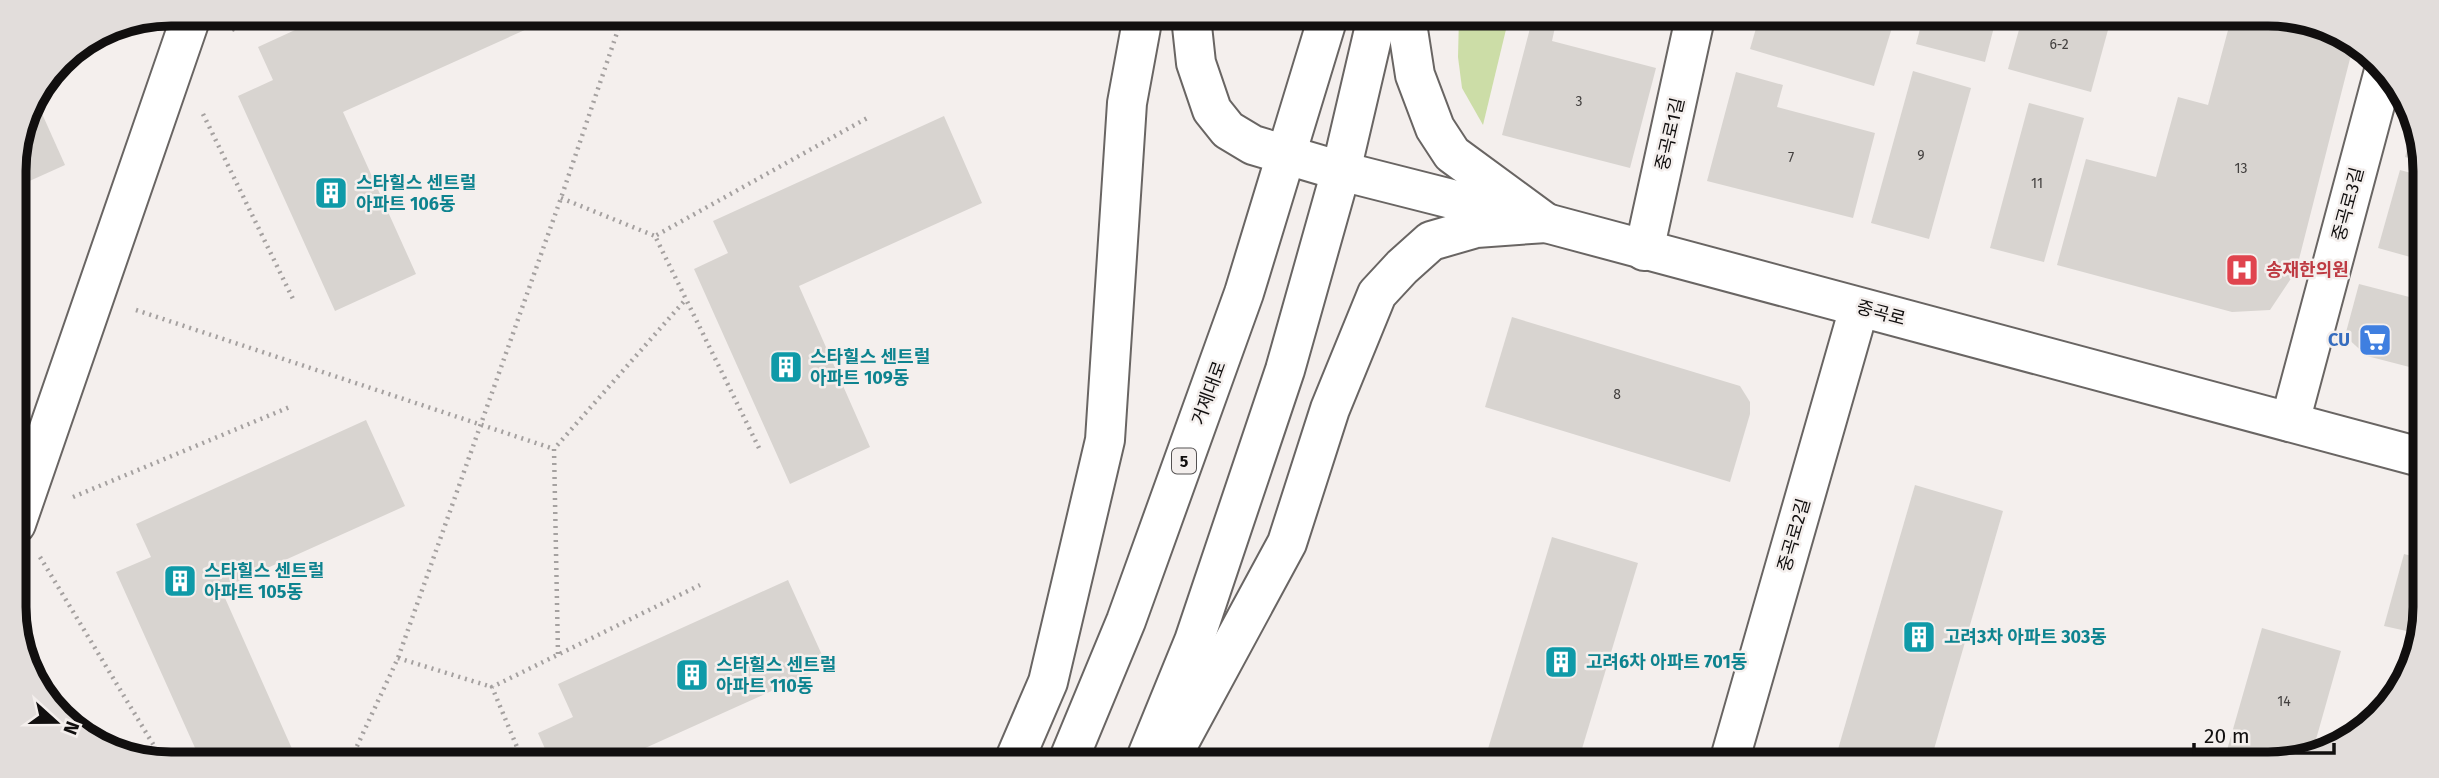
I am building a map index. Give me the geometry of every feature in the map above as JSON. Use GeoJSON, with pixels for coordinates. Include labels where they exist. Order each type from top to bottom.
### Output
{"type":"FeatureCollection","features":[{"type":"Feature","properties":{"kind":"street"},"geometry":{"type":"LineString","coordinates":[[26,495],[188,26]]}},
{"type":"Feature","properties":{"kind":"street"},"geometry":{"type":"LineString","coordinates":[[1018,752],[1048,682],[1105,440],[1127,103],[1141,26]]}},
{"type":"Feature","properties":{"kind":"street","name":"중곡로"},"geometry":{"type":"LineString","coordinates":[[1192,26],[1196,63],[1212,110],[1228,130],[1253,145],[1341,171],[1546,223],[2413,455]]}},
{"type":"Feature","properties":{"kind":"street","name":"거제대로"},"geometry":{"type":"LineString","coordinates":[[1072,752],[1126,621],[1244,293],[1325,26]]}},
{"type":"Feature","properties":{"kind":"street"},"geometry":{"type":"LineString","coordinates":[[1149,752],[1195,640],[1285,370],[1341,171],[1375,26]]}},
{"type":"Feature","properties":{"kind":"street"},"geometry":{"type":"LineString","coordinates":[[1407,26],[1415,75],[1435,128],[1452,154],[1546,223]]}},
{"type":"Feature","properties":{"kind":"street","name":"중곡로1길"},"geometry":{"type":"LineString","coordinates":[[1644,251],[1693,26]]}},
{"type":"Feature","properties":{"kind":"street","name":"중곡로3길"},"geometry":{"type":"LineString","coordinates":[[2290,422],[2381,82]]}},
{"type":"Feature","properties":{"kind":"street"},"geometry":{"type":"LineString","coordinates":[[1174,752],[1287,543],[1330,409],[1377,294],[1431,241],[1476,228],[1546,223]]}},
{"type":"Feature","properties":{"kind":"street","name":"중곡로2길"},"geometry":{"type":"LineString","coordinates":[[1732,751],[1858,307]]}},
{"type":"Feature","properties":{"kind":"path"},"geometry":{"type":"LineString","coordinates":[[354,752],[398,657],[619,26]]}},
{"type":"Feature","properties":{"kind":"path"},"geometry":{"type":"LineString","coordinates":[[176,59],[293,299]]}},
{"type":"Feature","properties":{"kind":"path"},"geometry":{"type":"LineString","coordinates":[[655,236],[869,117]]}},
{"type":"Feature","properties":{"kind":"path"},"geometry":{"type":"LineString","coordinates":[[561,198],[655,236],[759,449]]}},
{"type":"Feature","properties":{"kind":"path"},"geometry":{"type":"LineString","coordinates":[[95,296],[554,449]]}},
{"type":"Feature","properties":{"kind":"path"},"geometry":{"type":"LineString","coordinates":[[558,654],[554,449],[686,299]]}},
{"type":"Feature","properties":{"kind":"path"},"geometry":{"type":"LineString","coordinates":[[26,518],[292,406]]}},
{"type":"Feature","properties":{"kind":"path"},"geometry":{"type":"LineString","coordinates":[[26,537],[157,751]]}},
{"type":"Feature","properties":{"kind":"path"},"geometry":{"type":"LineString","coordinates":[[398,657],[492,687],[700,585]]}},
{"type":"Feature","properties":{"kind":"path"},"geometry":{"type":"LineString","coordinates":[[492,687],[519,752]]}},
{"type":"Feature","properties":{"kind":"green space"},"geometry":{"type":"Polygon","coordinates":[[[1459,26],[1507,26],[1483,125],[1462,88],[1458,57],[1459,26]]]}},
{"type":"Feature","properties":{"kind":"building","name":"스타힐스 센트럴 아파트 106동"},"geometry":{"type":"Polygon","coordinates":[[[304,26],[526,26],[527,29],[343,112],[416,274],[335,311],[238,96],[273,80],[258,47],[304,26]]]}},
{"type":"Feature","properties":{"kind":"building"},"geometry":{"type":"Polygon","coordinates":[[[1531,26],[1555,26],[1552,41],[1656,68],[1630,168],[1502,135],[1531,26]]]}},
{"type":"Feature","properties":{"kind":"building"},"geometry":{"type":"Polygon","coordinates":[[[1757,26],[1893,26],[1874,86],[1750,49],[1757,26]]]}},
{"type":"Feature","properties":{"kind":"building"},"geometry":{"type":"Polygon","coordinates":[[[1921,26],[1994,26],[1985,62],[1916,44],[1921,26]]]}},
{"type":"Feature","properties":{"kind":"building"},"geometry":{"type":"Polygon","coordinates":[[[2020,26],[2109,26],[2091,92],[2008,69],[2020,26]]]}},
{"type":"Feature","properties":{"kind":"building"},"geometry":{"type":"Polygon","coordinates":[[[2229,26],[2287,27],[2305,31],[2332,41],[2351,53],[2296,271],[2270,310],[2232,312],[2057,265],[2086,159],[2156,177],[2178,97],[2208,105],[2229,26]]]}},
{"type":"Feature","properties":{"kind":"building"},"geometry":{"type":"Polygon","coordinates":[[[1913,71],[1971,88],[1929,239],[1871,223],[1913,71]]]}},
{"type":"Feature","properties":{"kind":"building"},"geometry":{"type":"Polygon","coordinates":[[[1736,72],[1783,85],[1777,107],[1875,133],[1853,218],[1707,181],[1736,72]]]}},
{"type":"Feature","properties":{"kind":"building"},"geometry":{"type":"Polygon","coordinates":[[[2029,103],[2084,118],[2044,262],[1990,248],[2029,103]]]}},
{"type":"Feature","properties":{"kind":"building"},"geometry":{"type":"Polygon","coordinates":[[[40,109],[65,165],[27,182],[27,152],[40,109]]]}},
{"type":"Feature","properties":{"kind":"building","name":"스타힐스 센트럴 아파트 109동"},"geometry":{"type":"Polygon","coordinates":[[[944,116],[982,203],[799,286],[870,447],[790,484],[694,269],[728,253],[713,221],[944,116]]]}},
{"type":"Feature","properties":{"kind":"building"},"geometry":{"type":"Polygon","coordinates":[[[2409,141],[2412,159],[2405,157],[2409,141]]]}},
{"type":"Feature","properties":{"kind":"building"},"geometry":{"type":"Polygon","coordinates":[[[2400,170],[2413,174],[2413,258],[2378,248],[2400,170]]]}},
{"type":"Feature","properties":{"kind":"building"},"geometry":{"type":"Polygon","coordinates":[[[2359,284],[2413,298],[2413,368],[2367,356],[2345,336],[2359,284]]]}},
{"type":"Feature","properties":{"kind":"building"},"geometry":{"type":"Polygon","coordinates":[[[1512,317],[1740,386],[1750,402],[1750,414],[1730,482],[1485,407],[1512,317]]]}},
{"type":"Feature","properties":{"kind":"building","name":"스타힐스 센트럴 아파트 105동"},"geometry":{"type":"Polygon","coordinates":[[[366,420],[405,506],[221,589],[293,751],[197,752],[116,572],[151,557],[136,524],[366,420]]]}},
{"type":"Feature","properties":{"kind":"building","name":"고려3차 아파트 303동"},"geometry":{"type":"Polygon","coordinates":[[[1915,485],[2003,511],[1933,751],[1837,751],[1915,485]]]}},
{"type":"Feature","properties":{"kind":"building","name":"고려6차 아파트 701동"},"geometry":{"type":"Polygon","coordinates":[[[1552,537],[1638,563],[1581,751],[1487,751],[1552,537]]]}},
{"type":"Feature","properties":{"kind":"building"},"geometry":{"type":"Polygon","coordinates":[[[2404,554],[2413,556],[2411,632],[2384,626],[2404,554]]]}},
{"type":"Feature","properties":{"kind":"building","name":"스타힐스 센트럴 아파트 110동"},"geometry":{"type":"Polygon","coordinates":[[[788,580],[827,666],[643,749],[644,752],[546,752],[538,733],[573,717],[558,684],[788,580]]]}},
{"type":"Feature","properties":{"kind":"building"},"geometry":{"type":"Polygon","coordinates":[[[2262,628],[2341,651],[2315,744],[2277,751],[2227,751],[2262,628]]]}},
{"type":"Feature","properties":{"kind":"place","name":"스타힐스 센트럴 아파트 106동"},"geometry":{"type":"Point","coordinates":[331,193]}},
{"type":"Feature","properties":{"kind":"place","name":"송재한의원"},"geometry":{"type":"Point","coordinates":[2242,270]}},
{"type":"Feature","properties":{"kind":"place","name":"CU"},"geometry":{"type":"Point","coordinates":[2375,340]}},
{"type":"Feature","properties":{"kind":"place","name":"스타힐스 센트럴 아파트 109동"},"geometry":{"type":"Point","coordinates":[786,367]}},
{"type":"Feature","properties":{"kind":"place","name":"스타힐스 센트럴 아파트 105동"},"geometry":{"type":"Point","coordinates":[180,581]}},
{"type":"Feature","properties":{"kind":"place","name":"고려3차 아파트 303동"},"geometry":{"type":"Point","coordinates":[1919,637]}},
{"type":"Feature","properties":{"kind":"place","name":"고려6차 아파트 701동"},"geometry":{"type":"Point","coordinates":[1561,662]}},
{"type":"Feature","properties":{"kind":"place","name":"스타힐스 센트럴 아파트 110동"},"geometry":{"type":"Point","coordinates":[692,675]}}]}
